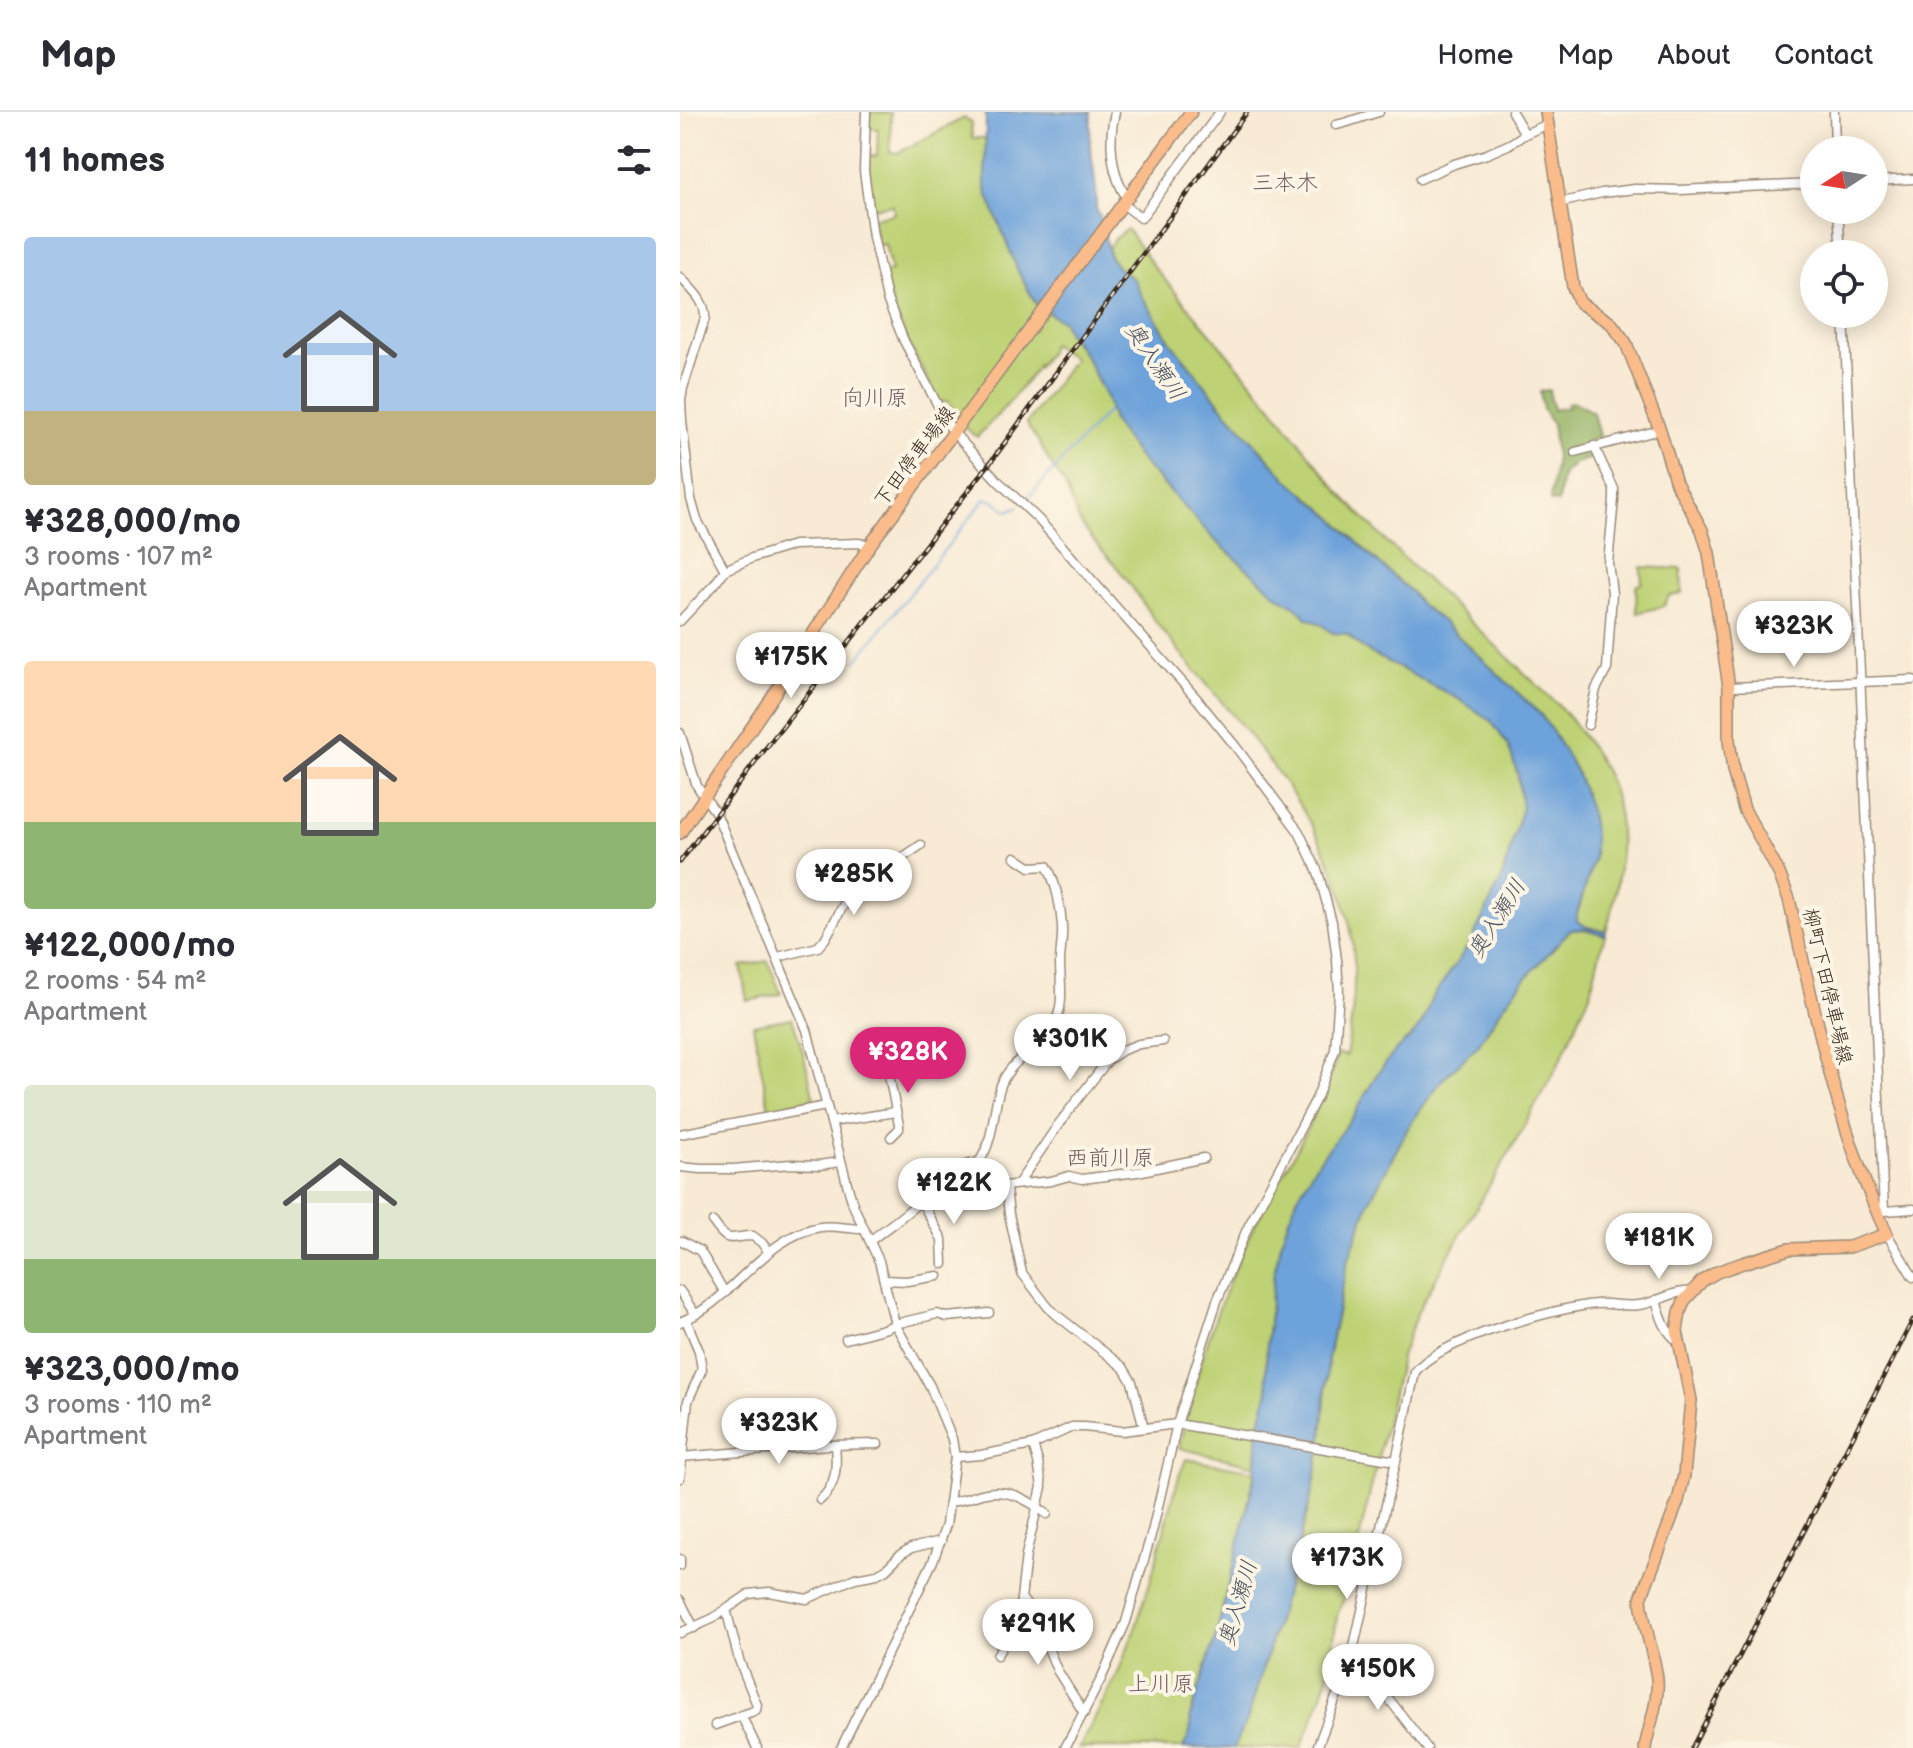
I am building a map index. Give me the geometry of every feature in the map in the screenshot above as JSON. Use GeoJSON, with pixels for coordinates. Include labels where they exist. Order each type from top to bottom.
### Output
{"type":"FeatureCollection","features":[{"type":"Feature","properties":{"kind":"main road","name":"下田停車場線"},"geometry":{"type":"LineString","coordinates":[[680,833],[870,545],[1191,112]]}},
{"type":"Feature","properties":{"kind":"main road","name":"柳町下田停車場線"},"geometry":{"type":"LineString","coordinates":[[1547,118],[1573,287],[1580,303],[1611,323],[1626,343],[1660,430],[1676,483],[1702,530],[1709,553],[1729,687],[1729,740],[1733,771],[1744,809],[1779,873],[1789,899],[1835,1093],[1865,1186],[1881,1213],[1887,1234]]}},
{"type":"Feature","properties":{"kind":"main road"},"geometry":{"type":"LineString","coordinates":[[1645,1748],[1655,1709],[1657,1683],[1641,1598],[1678,1501],[1684,1475],[1691,1400],[1677,1331],[1684,1301],[1702,1281],[1717,1272],[1784,1250],[1849,1247],[1887,1234]]}},
{"type":"Feature","properties":{"kind":"street"},"geometry":{"type":"LineString","coordinates":[[866,112],[864,171],[873,237],[887,299],[904,341],[956,431],[998,481],[1038,519],[1236,747],[1299,832],[1318,872],[1332,922],[1339,992],[1335,1050],[1317,1097],[1247,1229],[1217,1301],[1179,1425],[1126,1622],[1065,1748]]}},
{"type":"Feature","properties":{"kind":"street"},"geometry":{"type":"LineString","coordinates":[[1115,112],[1112,145],[1122,205],[1141,218],[1220,112]]}},
{"type":"Feature","properties":{"kind":"street"},"geometry":{"type":"LineString","coordinates":[[1336,125],[1379,112]]}},
{"type":"Feature","properties":{"kind":"street"},"geometry":{"type":"LineString","coordinates":[[1512,112],[1525,134]]}},
{"type":"Feature","properties":{"kind":"street"},"geometry":{"type":"LineString","coordinates":[[1834,112],[1835,136]]}},
{"type":"Feature","properties":{"kind":"street"},"geometry":{"type":"LineString","coordinates":[[1420,179],[1510,144],[1547,118]]}},
{"type":"Feature","properties":{"kind":"street"},"geometry":{"type":"LineString","coordinates":[[1888,180],[1913,179]]}},
{"type":"Feature","properties":{"kind":"street"},"geometry":{"type":"LineString","coordinates":[[1559,203],[1635,189],[1800,185]]}},
{"type":"Feature","properties":{"kind":"street"},"geometry":{"type":"LineString","coordinates":[[680,277],[705,310],[681,401],[684,482],[697,520],[725,570]]}},
{"type":"Feature","properties":{"kind":"street"},"geometry":{"type":"LineString","coordinates":[[1845,328],[1881,1213],[1913,1209]]}},
{"type":"Feature","properties":{"kind":"street"},"geometry":{"type":"LineString","coordinates":[[1575,452],[1660,430]]}},
{"type":"Feature","properties":{"kind":"street"},"geometry":{"type":"LineString","coordinates":[[1588,725],[1596,689],[1607,669],[1612,593],[1608,563],[1614,489],[1594,446]]}},
{"type":"Feature","properties":{"kind":"street"},"geometry":{"type":"LineString","coordinates":[[680,621],[725,570],[752,558],[794,545],[870,545]]}},
{"type":"Feature","properties":{"kind":"street"},"geometry":{"type":"LineString","coordinates":[[1729,687],[1913,680]]}},
{"type":"Feature","properties":{"kind":"street"},"geometry":{"type":"LineString","coordinates":[[680,733],[697,786],[716,813],[807,1030],[854,1207],[879,1261],[895,1324],[930,1386],[952,1439],[955,1457],[950,1502],[941,1541],[841,1748]]}},
{"type":"Feature","properties":{"kind":"street"},"geometry":{"type":"LineString","coordinates":[[778,957],[818,947],[850,893],[921,845]]}},
{"type":"Feature","properties":{"kind":"street"},"geometry":{"type":"LineString","coordinates":[[870,1241],[921,1201],[947,1171],[979,1162],[989,1142],[1002,1084],[1016,1062],[1039,1043],[1059,1015],[1062,926],[1053,878],[1047,866],[1030,867],[1015,857]]}},
{"type":"Feature","properties":{"kind":"street"},"geometry":{"type":"LineString","coordinates":[[882,1041],[899,1129],[891,1137]]}},
{"type":"Feature","properties":{"kind":"street"},"geometry":{"type":"LineString","coordinates":[[1018,1184],[1108,1060],[1139,1044],[1163,1041]]}},
{"type":"Feature","properties":{"kind":"street"},"geometry":{"type":"LineString","coordinates":[[680,1134],[826,1106]]}},
{"type":"Feature","properties":{"kind":"street"},"geometry":{"type":"LineString","coordinates":[[831,1122],[896,1112]]}},
{"type":"Feature","properties":{"kind":"street"},"geometry":{"type":"LineString","coordinates":[[1004,1186],[1069,1176],[1082,1179],[1137,1172],[1204,1158]]}},
{"type":"Feature","properties":{"kind":"street"},"geometry":{"type":"LineString","coordinates":[[680,1167],[733,1169],[840,1162]]}},
{"type":"Feature","properties":{"kind":"street"},"geometry":{"type":"LineString","coordinates":[[979,1162],[1006,1189],[1022,1273],[1048,1307],[1123,1367],[1132,1382],[1144,1428]]}},
{"type":"Feature","properties":{"kind":"street"},"geometry":{"type":"LineString","coordinates":[[921,1201],[942,1239],[943,1264]]}},
{"type":"Feature","properties":{"kind":"street"},"geometry":{"type":"LineString","coordinates":[[713,1222],[724,1237],[753,1236],[769,1252]]}},
{"type":"Feature","properties":{"kind":"street"},"geometry":{"type":"LineString","coordinates":[[680,1478],[688,1401],[702,1369],[699,1351],[683,1321],[725,1293],[769,1252],[795,1235],[824,1227],[864,1229]]}},
{"type":"Feature","properties":{"kind":"street"},"geometry":{"type":"LineString","coordinates":[[1887,1234],[1913,1277]]}},
{"type":"Feature","properties":{"kind":"street"},"geometry":{"type":"LineString","coordinates":[[682,1241],[700,1251],[725,1293]]}},
{"type":"Feature","properties":{"kind":"street"},"geometry":{"type":"LineString","coordinates":[[884,1280],[907,1281],[938,1276]]}},
{"type":"Feature","properties":{"kind":"street"},"geometry":{"type":"LineString","coordinates":[[680,1291],[695,1314]]}},
{"type":"Feature","properties":{"kind":"street"},"geometry":{"type":"LineString","coordinates":[[1317,1748],[1352,1655],[1393,1460],[1415,1372],[1421,1364],[1492,1329],[1594,1304],[1639,1305],[1680,1291],[1692,1292]]}},
{"type":"Feature","properties":{"kind":"street"},"geometry":{"type":"LineString","coordinates":[[1656,1300],[1663,1325],[1679,1342]]}},
{"type":"Feature","properties":{"kind":"street"},"geometry":{"type":"LineString","coordinates":[[846,1339],[937,1314],[947,1317],[989,1313]]}},
{"type":"Feature","properties":{"kind":"street"},"geometry":{"type":"LineString","coordinates":[[955,1457],[1033,1445],[1072,1427],[1122,1431],[1179,1425],[1393,1460]]}},
{"type":"Feature","properties":{"kind":"street"},"geometry":{"type":"LineString","coordinates":[[681,1457],[878,1444]]}},
{"type":"Feature","properties":{"kind":"street"},"geometry":{"type":"LineString","coordinates":[[820,1500],[829,1492],[834,1480],[835,1445]]}},
{"type":"Feature","properties":{"kind":"street"},"geometry":{"type":"LineString","coordinates":[[997,1655],[1009,1635],[1022,1599],[1026,1555],[1042,1487],[1033,1445]]}},
{"type":"Feature","properties":{"kind":"street"},"geometry":{"type":"LineString","coordinates":[[950,1502],[1004,1492],[1025,1498],[1047,1514]]}},
{"type":"Feature","properties":{"kind":"street"},"geometry":{"type":"LineString","coordinates":[[680,1633],[712,1619],[749,1594],[760,1592],[807,1599],[855,1578],[877,1574],[911,1548],[941,1541]]}},
{"type":"Feature","properties":{"kind":"street"},"geometry":{"type":"LineString","coordinates":[[680,1559],[680,1566]]}},
{"type":"Feature","properties":{"kind":"street"},"geometry":{"type":"LineString","coordinates":[[1022,1599],[1035,1616],[1057,1670],[1084,1713]]}},
{"type":"Feature","properties":{"kind":"street"},"geometry":{"type":"LineString","coordinates":[[680,1600],[694,1628]]}},
{"type":"Feature","properties":{"kind":"street"},"geometry":{"type":"LineString","coordinates":[[715,1725],[756,1710],[757,1705],[739,1660],[726,1609]]}},
{"type":"Feature","properties":{"kind":"street"},"geometry":{"type":"LineString","coordinates":[[1352,1655],[1427,1748]]}},
{"type":"Feature","properties":{"kind":"street"},"geometry":{"type":"LineString","coordinates":[[741,1715],[757,1748]]}},
{"type":"Feature","properties":{"kind":"green space"},"geometry":{"type":"Polygon","coordinates":[[[870,112],[891,113],[890,152],[898,153],[960,120],[965,118],[971,122],[972,138],[986,138],[987,193],[1019,273],[1036,304],[1062,320],[1085,355],[1107,399],[1113,421],[1139,458],[1215,540],[1307,618],[1332,632],[1346,634],[1365,650],[1457,698],[1491,720],[1508,745],[1518,775],[1522,808],[1513,841],[1502,878],[1471,942],[1432,998],[1422,1023],[1376,1076],[1354,1115],[1314,1168],[1297,1198],[1274,1273],[1267,1343],[1268,1391],[1258,1431],[1256,1466],[1179,1448],[1206,1345],[1234,1270],[1309,1126],[1338,1054],[1346,1056],[1354,986],[1348,917],[1335,875],[1317,835],[1295,798],[1270,762],[1086,531],[1064,483],[1029,428],[1027,423],[1074,359],[1052,344],[1008,404],[977,437],[967,429],[948,401],[940,403],[907,340],[893,307],[884,273],[891,271],[885,244],[878,245],[873,218],[894,214],[893,205],[871,208],[868,156],[877,156],[878,129],[868,128],[870,112]]]}},
{"type":"Feature","properties":{"kind":"green space"},"geometry":{"type":"Polygon","coordinates":[[[1127,229],[1155,268],[1264,397],[1338,491],[1560,707],[1591,747],[1613,791],[1620,825],[1618,880],[1606,931],[1587,927],[1577,921],[1594,859],[1576,771],[1541,715],[1421,605],[1333,518],[1286,478],[1224,409],[1170,341],[1134,280],[1110,257],[1108,249],[1127,229]]]}},
{"type":"Feature","properties":{"kind":"green space"},"geometry":{"type":"Polygon","coordinates":[[[1549,390],[1553,410],[1575,402],[1593,413],[1599,436],[1586,443],[1591,458],[1575,463],[1562,475],[1558,503],[1550,501],[1556,457],[1552,424],[1543,410],[1540,391],[1549,390]]]}},
{"type":"Feature","properties":{"kind":"green space"},"geometry":{"type":"Polygon","coordinates":[[[1641,567],[1681,569],[1682,593],[1669,596],[1664,606],[1637,613],[1636,586],[1642,583],[1641,567]]]}},
{"type":"Feature","properties":{"kind":"green space"},"geometry":{"type":"Polygon","coordinates":[[[1585,929],[1605,935],[1590,994],[1559,1063],[1418,1311],[1402,1354],[1347,1592],[1337,1615],[1330,1670],[1301,1748],[1234,1748],[1248,1718],[1314,1485],[1322,1438],[1328,1358],[1347,1263],[1369,1202],[1409,1126],[1442,1080],[1478,1045],[1523,981],[1570,930],[1585,929]]]}},
{"type":"Feature","properties":{"kind":"green space"},"geometry":{"type":"Polygon","coordinates":[[[768,961],[781,994],[747,1001],[741,966],[768,961]]]}},
{"type":"Feature","properties":{"kind":"green space"},"geometry":{"type":"Polygon","coordinates":[[[792,1018],[814,1099],[769,1109],[753,1025],[792,1018]]]}},
{"type":"Feature","properties":{"kind":"green space"},"geometry":{"type":"Polygon","coordinates":[[[1186,1459],[1255,1471],[1233,1573],[1190,1716],[1191,1732],[1183,1748],[1079,1748],[1116,1678],[1136,1626],[1186,1459]]]}},
{"type":"Feature","properties":{"kind":"water","name":"奥入瀬川"},"geometry":{"type":"Polygon","coordinates":[[[986,112],[1091,112],[1090,144],[1096,209],[1110,257],[1134,280],[1170,341],[1224,409],[1286,478],[1333,518],[1421,605],[1541,715],[1576,771],[1588,804],[1594,834],[1594,859],[1577,921],[1587,927],[1606,931],[1605,935],[1585,929],[1570,930],[1523,981],[1478,1045],[1442,1080],[1409,1126],[1369,1202],[1347,1263],[1328,1358],[1322,1438],[1314,1485],[1248,1718],[1234,1748],[1183,1748],[1216,1636],[1255,1476],[1258,1431],[1268,1391],[1267,1343],[1274,1273],[1284,1232],[1297,1198],[1314,1168],[1354,1115],[1376,1076],[1422,1023],[1432,998],[1471,942],[1502,878],[1522,808],[1518,775],[1508,745],[1490,720],[1457,698],[1365,650],[1347,634],[1332,633],[1307,618],[1215,540],[1139,458],[1113,421],[1107,399],[1085,355],[1062,320],[1036,304],[1019,273],[985,184],[986,112]]]}},
{"type":"Feature","properties":{"kind":"waterway"},"geometry":{"type":"LineString","coordinates":[[1024,502],[1109,410]]}},
{"type":"Feature","properties":{"kind":"waterway"},"geometry":{"type":"LineString","coordinates":[[856,661],[985,499],[1008,511],[1019,506]]}},
{"type":"Feature","properties":{"kind":"railway"},"geometry":{"type":"LineString","coordinates":[[680,862],[990,463],[1247,112]]}},
{"type":"Feature","properties":{"kind":"railway"},"geometry":{"type":"LineString","coordinates":[[1692,1748],[1913,1320]]}},
{"type":"Feature","properties":{"kind":"district","name":"三本木"},"geometry":{"type":"Point","coordinates":[1285,182]}},
{"type":"Feature","properties":{"kind":"district","name":"向川原"},"geometry":{"type":"Point","coordinates":[875,397]}},
{"type":"Feature","properties":{"kind":"district","name":"西前川原"},"geometry":{"type":"Point","coordinates":[1110,1157]}},
{"type":"Feature","properties":{"kind":"district","name":"上川原"},"geometry":{"type":"Point","coordinates":[1161,1683]}}]}
